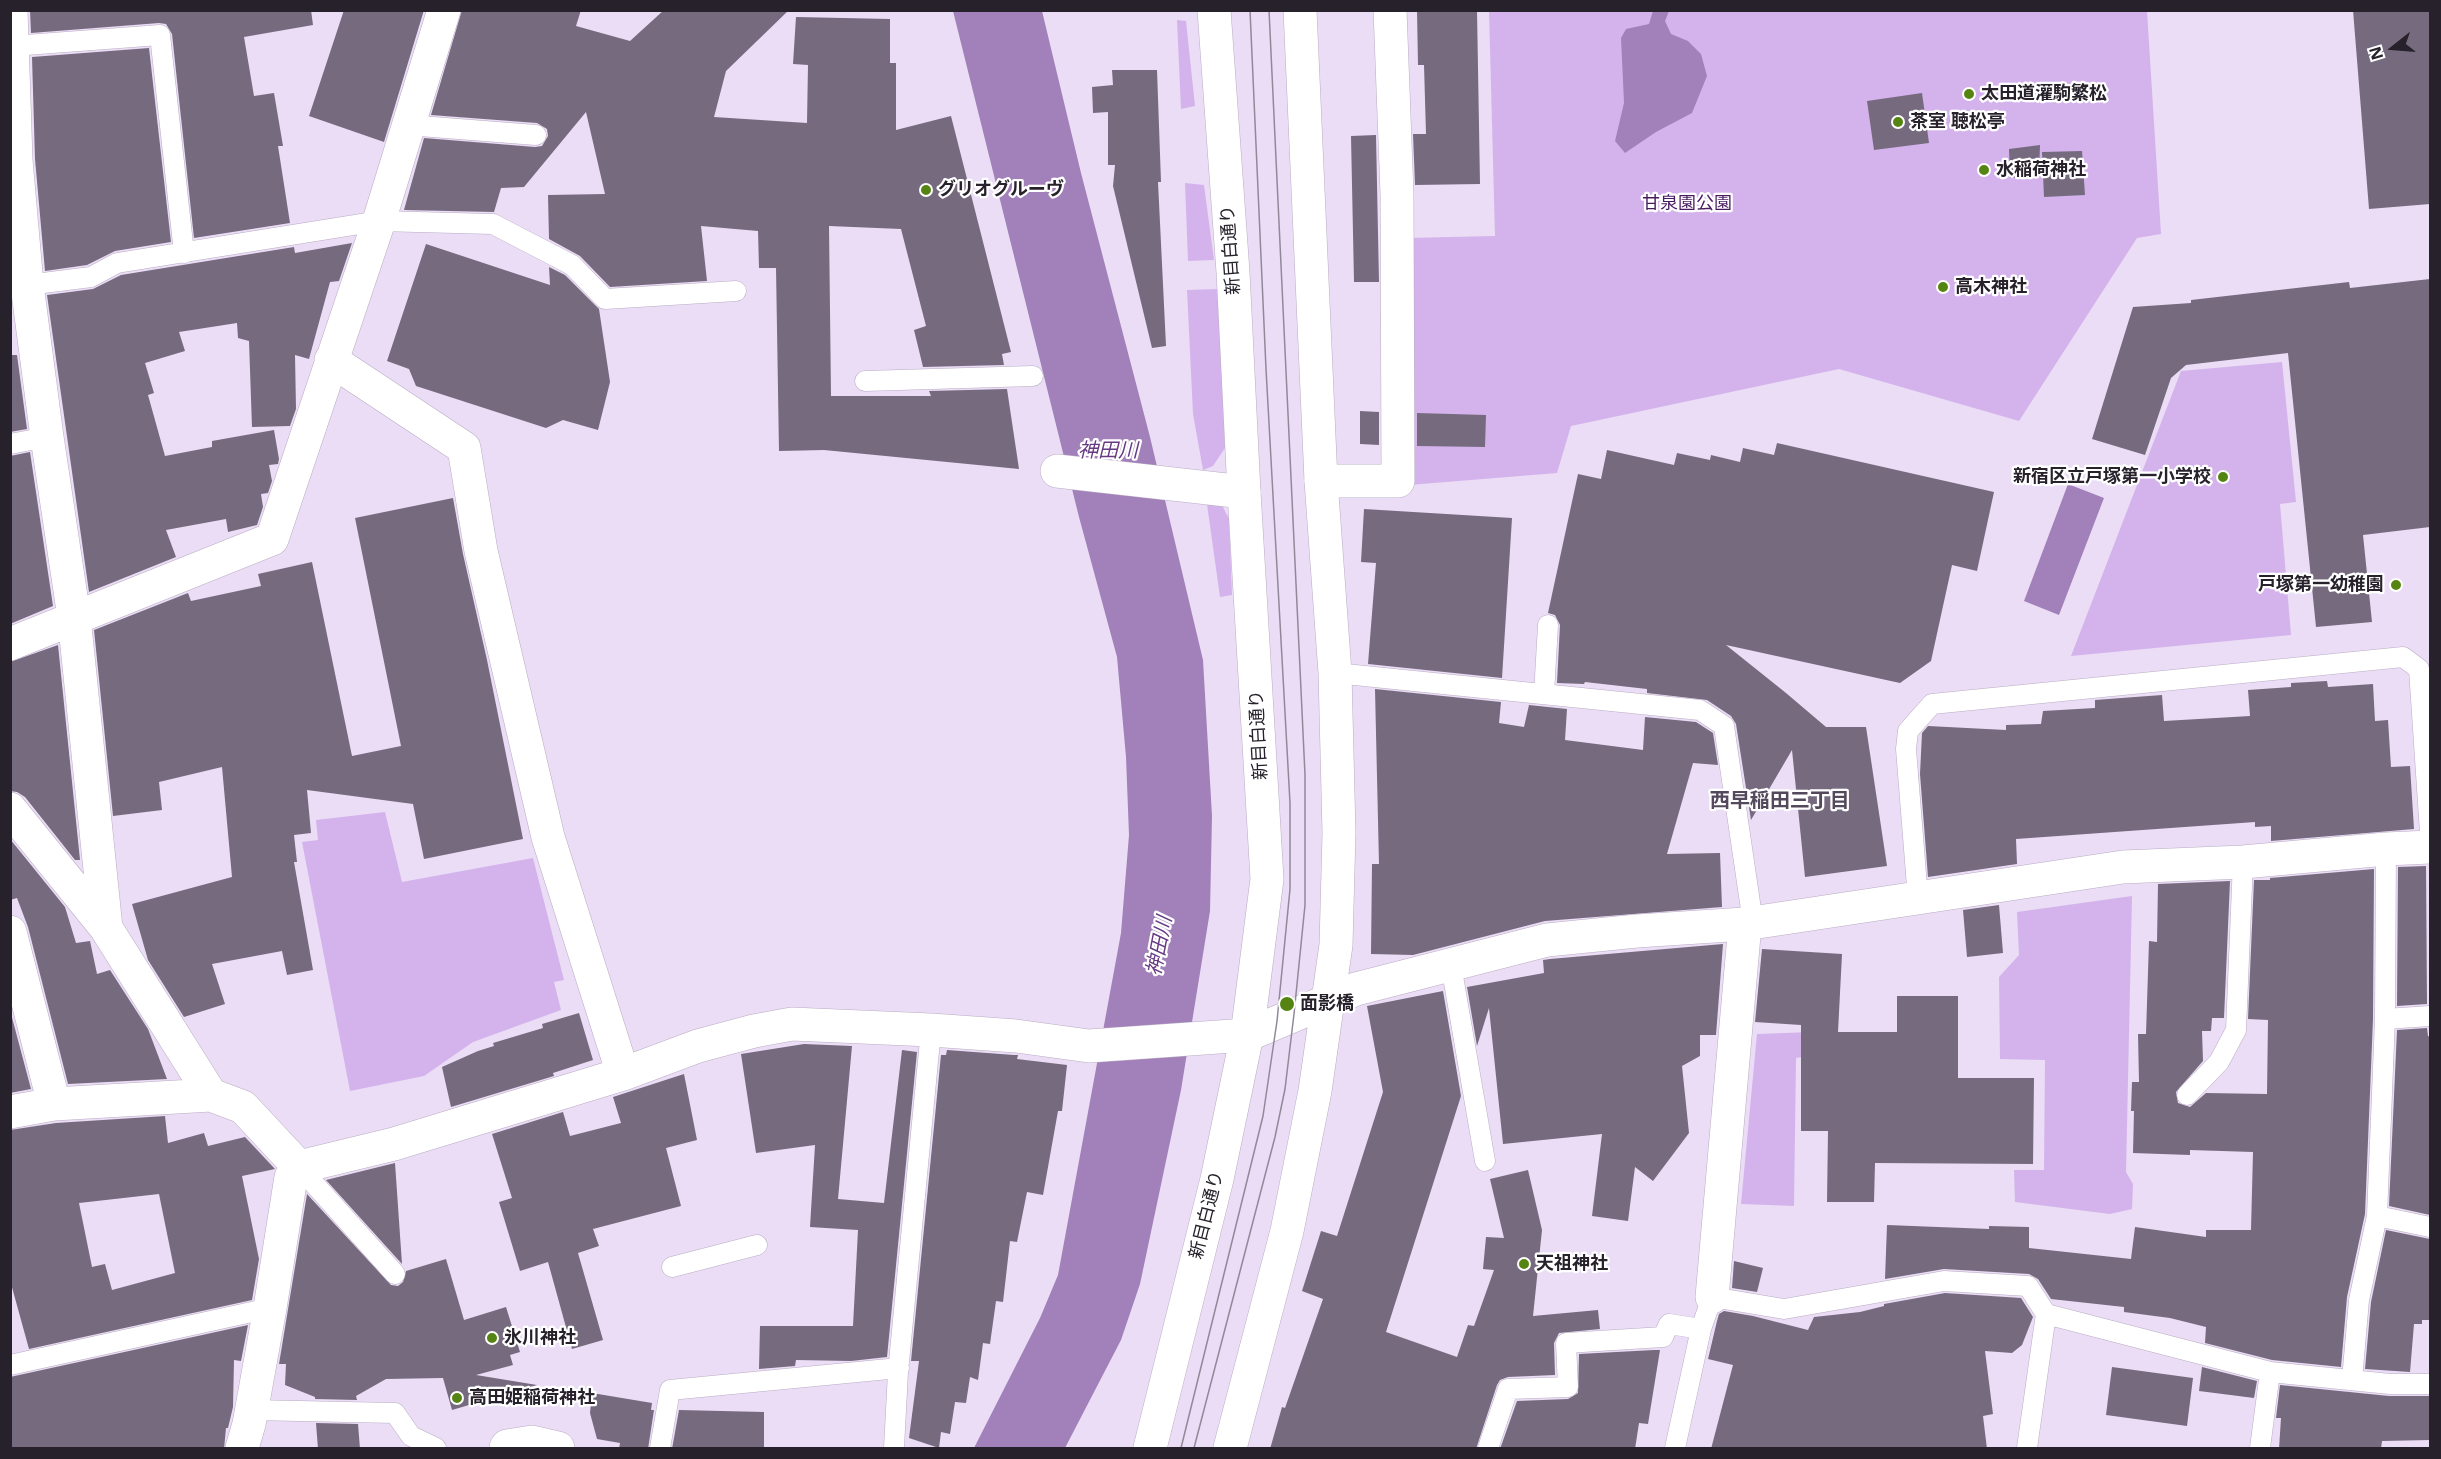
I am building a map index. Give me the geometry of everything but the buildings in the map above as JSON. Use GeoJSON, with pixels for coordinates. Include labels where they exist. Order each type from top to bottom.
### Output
{"type":"FeatureCollection","features":[{"type":"Feature","properties":{"kind":"street"},"geometry":{"type":"LineString","coordinates":[[11,10],[13,160],[22,294],[47,437],[74,617],[106,928]]}},
{"type":"Feature","properties":{"kind":"street"},"geometry":{"type":"LineString","coordinates":[[10,644],[272,539],[379,221],[444,10]]}},
{"type":"Feature","properties":{"kind":"street","name":"新目白通り"},"geometry":{"type":"LineString","coordinates":[[1150,1449],[1217,1179],[1247,1035],[1267,879],[1233,272],[1214,10]]}},
{"type":"Feature","properties":{"kind":"street"},"geometry":{"type":"LineString","coordinates":[[1230,1449],[1287,1231],[1315,1091],[1336,945],[1339,833],[1335,673],[1321,482],[1300,10]]}},
{"type":"Feature","properties":{"kind":"street"},"geometry":{"type":"LineString","coordinates":[[1321,482],[1398,481],[1397,194],[1389,10]]}},
{"type":"Feature","properties":{"kind":"street"},"geometry":{"type":"LineString","coordinates":[[331,360],[464,448],[481,551],[548,837],[623,1074]]}},
{"type":"Feature","properties":{"kind":"street"},"geometry":{"type":"LineString","coordinates":[[1060,471],[1244,492]]}},
{"type":"Feature","properties":{"kind":"street"},"geometry":{"type":"LineString","coordinates":[[10,809],[106,928],[211,1095]]}},
{"type":"Feature","properties":{"kind":"street"},"geometry":{"type":"LineString","coordinates":[[242,1449],[270,1308],[291,1177],[299,1167],[394,1144],[623,1074],[698,1046],[754,1031],[792,1024],[1016,1036],[1092,1046],[1247,1035],[1356,989],[1547,940],[1636,931],[1749,924],[2123,867],[2243,862],[2430,847]]}},
{"type":"Feature","properties":{"kind":"street"},"geometry":{"type":"LineString","coordinates":[[1712,1297],[1749,924]]}},
{"type":"Feature","properties":{"kind":"street"},"geometry":{"type":"LineString","coordinates":[[10,932],[54,1104]]}},
{"type":"Feature","properties":{"kind":"street"},"geometry":{"type":"LineString","coordinates":[[10,1112],[54,1104],[211,1095],[243,1107],[299,1167]]}},
{"type":"Feature","properties":{"kind":"street"},"geometry":{"type":"LineString","coordinates":[[501,1448],[532,1442],[558,1449]]}},
{"type":"Feature","properties":{"kind":"lane"},"geometry":{"type":"LineString","coordinates":[[12,46],[160,35],[184,253]]}},
{"type":"Feature","properties":{"kind":"lane"},"geometry":{"type":"LineString","coordinates":[[407,125],[536,135]]}},
{"type":"Feature","properties":{"kind":"lane"},"geometry":{"type":"LineString","coordinates":[[22,294],[91,277],[117,263],[379,221],[493,224],[572,265],[605,299],[736,291]]}},
{"type":"Feature","properties":{"kind":"lane"},"geometry":{"type":"LineString","coordinates":[[865,381],[1032,376]]}},
{"type":"Feature","properties":{"kind":"lane"},"geometry":{"type":"LineString","coordinates":[[10,444],[47,437]]}},
{"type":"Feature","properties":{"kind":"lane"},"geometry":{"type":"LineString","coordinates":[[1544,694],[1548,625]]}},
{"type":"Feature","properties":{"kind":"lane"},"geometry":{"type":"LineString","coordinates":[[1918,899],[1906,748],[1908,731],[1932,704],[2403,657],[2419,669],[2430,833]]}},
{"type":"Feature","properties":{"kind":"lane"},"geometry":{"type":"LineString","coordinates":[[1335,673],[1700,710],[1724,726],[1749,924]]}},
{"type":"Feature","properties":{"kind":"lane"},"geometry":{"type":"LineString","coordinates":[[2352,1380],[2359,1300],[2377,1216],[2385,1019],[2386,849]]}},
{"type":"Feature","properties":{"kind":"lane"},"geometry":{"type":"LineString","coordinates":[[2187,1095],[2219,1062],[2236,1030],[2243,862]]}},
{"type":"Feature","properties":{"kind":"lane"},"geometry":{"type":"LineString","coordinates":[[1450,965],[1485,1161]]}},
{"type":"Feature","properties":{"kind":"lane"},"geometry":{"type":"LineString","coordinates":[[2385,1019],[2430,1016]]}},
{"type":"Feature","properties":{"kind":"lane"},"geometry":{"type":"LineString","coordinates":[[894,1449],[899,1368],[931,1030]]}},
{"type":"Feature","properties":{"kind":"lane"},"geometry":{"type":"LineString","coordinates":[[299,1167],[395,1274]]}},
{"type":"Feature","properties":{"kind":"lane"},"geometry":{"type":"LineString","coordinates":[[2377,1216],[2430,1227]]}},
{"type":"Feature","properties":{"kind":"lane"},"geometry":{"type":"LineString","coordinates":[[672,1267],[757,1245]]}},
{"type":"Feature","properties":{"kind":"lane"},"geometry":{"type":"LineString","coordinates":[[1675,1449],[1701,1329],[1712,1297],[1784,1309],[1944,1281],[2028,1286],[2046,1314],[2027,1449]]}},
{"type":"Feature","properties":{"kind":"lane"},"geometry":{"type":"LineString","coordinates":[[10,1365],[270,1308]]}},
{"type":"Feature","properties":{"kind":"lane"},"geometry":{"type":"LineString","coordinates":[[2046,1314],[2270,1372],[2390,1384],[2430,1384]]}},
{"type":"Feature","properties":{"kind":"lane"},"geometry":{"type":"LineString","coordinates":[[1488,1449],[1508,1389],[1568,1387],[1566,1343],[1663,1337],[1669,1324],[1701,1329]]}},
{"type":"Feature","properties":{"kind":"lane"},"geometry":{"type":"LineString","coordinates":[[660,1449],[670,1390],[899,1368]]}},
{"type":"Feature","properties":{"kind":"lane"},"geometry":{"type":"LineString","coordinates":[[2260,1449],[2270,1372]]}},
{"type":"Feature","properties":{"kind":"lane"},"geometry":{"type":"LineString","coordinates":[[251,1410],[395,1413],[411,1436],[436,1449]]}},
{"type":"Feature","properties":{"kind":"green space","name":"甘泉園公園"},"geometry":{"type":"Polygon","coordinates":[[[1489,11],[2147,11],[2161,234],[2137,238],[2019,421],[1839,369],[1571,426],[1557,473],[1409,485],[1408,238],[1495,236],[1489,11]]]}},
{"type":"Feature","properties":{"kind":"green space"},"geometry":{"type":"Polygon","coordinates":[[[1177,20],[1186,21],[1195,106],[1181,109],[1177,20]]]}},
{"type":"Feature","properties":{"kind":"green space"},"geometry":{"type":"Polygon","coordinates":[[[1185,183],[1204,185],[1214,260],[1188,261],[1185,183]]]}},
{"type":"Feature","properties":{"kind":"green space"},"geometry":{"type":"Polygon","coordinates":[[[1219,289],[1225,448],[1213,466],[1203,470],[1193,414],[1187,290],[1219,289]]]}},
{"type":"Feature","properties":{"kind":"green space"},"geometry":{"type":"Polygon","coordinates":[[[2282,362],[2296,502],[2280,504],[2291,635],[2071,656],[2181,371],[2282,362]]]}},
{"type":"Feature","properties":{"kind":"green space"},"geometry":{"type":"Polygon","coordinates":[[[1206,497],[1221,503],[1229,519],[1232,595],[1220,597],[1206,497]]]}},
{"type":"Feature","properties":{"kind":"green space"},"geometry":{"type":"Polygon","coordinates":[[[385,812],[402,882],[533,858],[564,980],[554,982],[561,1010],[473,1042],[424,1076],[350,1091],[302,842],[318,840],[316,820],[385,812]]]}},
{"type":"Feature","properties":{"kind":"green space"},"geometry":{"type":"Polygon","coordinates":[[[2132,896],[2126,1172],[2133,1184],[2132,1209],[2110,1214],[2015,1202],[2014,1170],[2044,1170],[2045,1060],[2000,1059],[1999,977],[2019,955],[2017,912],[2132,896]]]}},
{"type":"Feature","properties":{"kind":"green space"},"geometry":{"type":"Polygon","coordinates":[[[1812,1032],[1808,1056],[1796,1058],[1794,1206],[1741,1204],[1757,1034],[1812,1032]]]}},
{"type":"Feature","properties":{"kind":"water","name":"神田川"},"geometry":{"type":"Polygon","coordinates":[[[953,11],[1042,11],[1081,173],[1150,437],[1203,660],[1212,816],[1210,911],[1181,1090],[1140,1284],[1121,1340],[1065,1448],[974,1448],[1040,1318],[1058,1275],[1121,933],[1129,835],[1126,757],[1117,657],[1079,517],[953,11]]]}},
{"type":"Feature","properties":{"kind":"water"},"geometry":{"type":"Polygon","coordinates":[[[1653,11],[1669,11],[1665,21],[1671,34],[1688,41],[1701,54],[1707,76],[1692,113],[1656,132],[1625,153],[1615,141],[1624,103],[1621,38],[1626,29],[1649,24],[1653,11]]]}},
{"type":"Feature","properties":{"kind":"water"},"geometry":{"type":"Polygon","coordinates":[[[2068,484],[2104,498],[2059,615],[2024,601],[2068,484]]]}},
{"type":"Feature","properties":{"kind":"tram line"},"geometry":{"type":"LineString","coordinates":[[1181,1448],[1263,1116],[1277,1021],[1290,889],[1290,803],[1266,369],[1250,10]]}},
{"type":"Feature","properties":{"kind":"tram line"},"geometry":{"type":"LineString","coordinates":[[1194,1448],[1275,1137],[1285,1089],[1305,905],[1305,775],[1269,10]]}},
{"type":"Feature","properties":{"kind":"place","name":"太田道灌駒繁松"},"geometry":{"type":"Point","coordinates":[1969,94]}},
{"type":"Feature","properties":{"kind":"place","name":"茶室 聴松亭"},"geometry":{"type":"Point","coordinates":[1898,122]}},
{"type":"Feature","properties":{"kind":"place","name":"水稲荷神社"},"geometry":{"type":"Point","coordinates":[1984,170]}},
{"type":"Feature","properties":{"kind":"place","name":"グリオグルーヴ"},"geometry":{"type":"Point","coordinates":[926,190]}},
{"type":"Feature","properties":{"kind":"place","name":"高木神社"},"geometry":{"type":"Point","coordinates":[1943,287]}},
{"type":"Feature","properties":{"kind":"place","name":"新宿区立戸塚第一小学校"},"geometry":{"type":"Point","coordinates":[2223,477]}},
{"type":"Feature","properties":{"kind":"place","name":"戸塚第一幼稚園"},"geometry":{"type":"Point","coordinates":[2396,585]}},
{"type":"Feature","properties":{"kind":"place","name":"面影橋"},"geometry":{"type":"Point","coordinates":[1287,1004]}},
{"type":"Feature","properties":{"kind":"place","name":"天祖神社"},"geometry":{"type":"Point","coordinates":[1524,1264]}},
{"type":"Feature","properties":{"kind":"place","name":"氷川神社"},"geometry":{"type":"Point","coordinates":[492,1338]}},
{"type":"Feature","properties":{"kind":"place","name":"高田姫稲荷神社"},"geometry":{"type":"Point","coordinates":[457,1398]}},
{"type":"Feature","properties":{"kind":"district","name":"西早稲田三丁目"},"geometry":{"type":"Point","coordinates":[1780,801]}}]}
